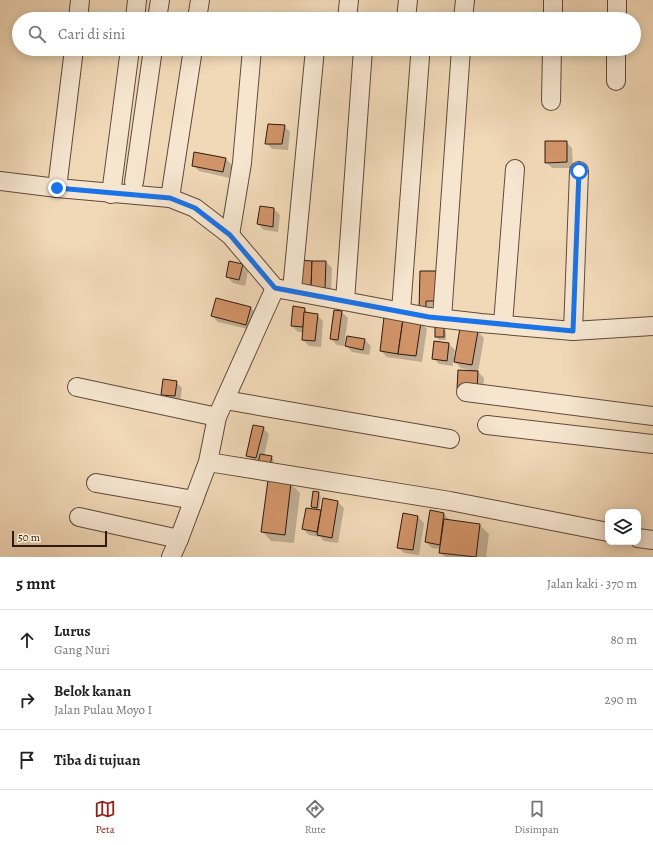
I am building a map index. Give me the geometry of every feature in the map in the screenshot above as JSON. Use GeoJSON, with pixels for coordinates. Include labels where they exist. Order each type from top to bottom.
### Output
{"type":"FeatureCollection","features":[{"type":"Feature","properties":{"kind":"street"},"geometry":{"type":"LineString","coordinates":[[79,12],[80,0]]}},
{"type":"Feature","properties":{"kind":"street"},"geometry":{"type":"LineString","coordinates":[[136,12],[137,0]]}},
{"type":"Feature","properties":{"kind":"street"},"geometry":{"type":"LineString","coordinates":[[158,12],[160,0]]}},
{"type":"Feature","properties":{"kind":"street"},"geometry":{"type":"LineString","coordinates":[[198,12],[200,0]]}},
{"type":"Feature","properties":{"kind":"street"},"geometry":{"type":"LineString","coordinates":[[348,12],[349,0]]}},
{"type":"Feature","properties":{"kind":"street"},"geometry":{"type":"LineString","coordinates":[[407,12],[408,0]]}},
{"type":"Feature","properties":{"kind":"street"},"geometry":{"type":"LineString","coordinates":[[464,12],[465,0]]}},
{"type":"Feature","properties":{"kind":"street"},"geometry":{"type":"LineString","coordinates":[[553,0],[553,12]]}},
{"type":"Feature","properties":{"kind":"street"},"geometry":{"type":"LineString","coordinates":[[617,0],[617,12]]}},
{"type":"Feature","properties":{"kind":"street"},"geometry":{"type":"LineString","coordinates":[[57,188],[73,56]]}},
{"type":"Feature","properties":{"kind":"street"},"geometry":{"type":"LineString","coordinates":[[110,194],[129,56]]}},
{"type":"Feature","properties":{"kind":"street"},"geometry":{"type":"LineString","coordinates":[[134,182],[152,56]]}},
{"type":"Feature","properties":{"kind":"street"},"geometry":{"type":"LineString","coordinates":[[170,198],[192,56]]}},
{"type":"Feature","properties":{"kind":"street"},"geometry":{"type":"LineString","coordinates":[[230,235],[242,163],[251,56]]}},
{"type":"Feature","properties":{"kind":"street"},"geometry":{"type":"LineString","coordinates":[[292,290],[314,56]]}},
{"type":"Feature","properties":{"kind":"street"},"geometry":{"type":"LineString","coordinates":[[345,301],[362,56]]}},
{"type":"Feature","properties":{"kind":"street"},"geometry":{"type":"LineString","coordinates":[[442,318],[461,56]]}},
{"type":"Feature","properties":{"kind":"street"},"geometry":{"type":"LineString","coordinates":[[551,101],[552,56]]}},
{"type":"Feature","properties":{"kind":"street"},"geometry":{"type":"LineString","coordinates":[[616,56],[616,81]]}},
{"type":"Feature","properties":{"kind":"street"},"geometry":{"type":"LineString","coordinates":[[401,311],[420,57]]}},
{"type":"Feature","properties":{"kind":"street"},"geometry":{"type":"LineString","coordinates":[[503,324],[514,169]]}},
{"type":"Feature","properties":{"kind":"street"},"geometry":{"type":"LineString","coordinates":[[573,331],[579,171]]}},
{"type":"Feature","properties":{"kind":"street"},"geometry":{"type":"LineString","coordinates":[[0,181],[110,194],[170,198],[195,208],[230,235],[275,288],[442,318],[573,331],[653,326]]}},
{"type":"Feature","properties":{"kind":"street"},"geometry":{"type":"LineString","coordinates":[[171,557],[180,539],[208,462],[217,417],[275,288]]}},
{"type":"Feature","properties":{"kind":"street"},"geometry":{"type":"LineString","coordinates":[[77,387],[217,417]]}},
{"type":"Feature","properties":{"kind":"street"},"geometry":{"type":"LineString","coordinates":[[466,392],[653,416]]}},
{"type":"Feature","properties":{"kind":"street"},"geometry":{"type":"LineString","coordinates":[[225,400],[450,439]]}},
{"type":"Feature","properties":{"kind":"street"},"geometry":{"type":"LineString","coordinates":[[487,425],[653,444]]}},
{"type":"Feature","properties":{"kind":"street"},"geometry":{"type":"LineString","coordinates":[[208,462],[450,501],[605,531]]}},
{"type":"Feature","properties":{"kind":"street"},"geometry":{"type":"LineString","coordinates":[[96,483],[194,500]]}},
{"type":"Feature","properties":{"kind":"street"},"geometry":{"type":"LineString","coordinates":[[79,517],[180,539]]}},
{"type":"Feature","properties":{"kind":"street"},"geometry":{"type":"LineString","coordinates":[[641,538],[653,540]]}},
{"type":"Feature","properties":{"kind":"building"},"geometry":{"type":"Polygon","coordinates":[[[268,124],[285,125],[282,144],[265,144],[268,124]]]}},
{"type":"Feature","properties":{"kind":"building"},"geometry":{"type":"Polygon","coordinates":[[[545,141],[567,141],[567,162],[545,163],[545,141]]]}},
{"type":"Feature","properties":{"kind":"building"},"geometry":{"type":"Polygon","coordinates":[[[194,152],[226,158],[223,172],[192,166],[194,152]]]}},
{"type":"Feature","properties":{"kind":"building"},"geometry":{"type":"Polygon","coordinates":[[[260,206],[274,208],[273,227],[257,224],[260,206]]]}},
{"type":"Feature","properties":{"kind":"building"},"geometry":{"type":"Polygon","coordinates":[[[300,260],[312,261],[311,288],[299,287],[300,260]]]}},
{"type":"Feature","properties":{"kind":"building"},"geometry":{"type":"Polygon","coordinates":[[[229,261],[243,264],[239,280],[226,277],[229,261]]]}},
{"type":"Feature","properties":{"kind":"building"},"geometry":{"type":"Polygon","coordinates":[[[312,261],[326,261],[325,288],[311,288],[312,261]]]}},
{"type":"Feature","properties":{"kind":"building"},"geometry":{"type":"Polygon","coordinates":[[[420,271],[439,271],[438,301],[426,301],[426,310],[419,310],[420,271]]]}},
{"type":"Feature","properties":{"kind":"building"},"geometry":{"type":"Polygon","coordinates":[[[216,298],[251,307],[246,325],[211,316],[216,298]]]}},
{"type":"Feature","properties":{"kind":"building"},"geometry":{"type":"Polygon","coordinates":[[[293,306],[305,308],[303,327],[291,326],[293,306]]]}},
{"type":"Feature","properties":{"kind":"building"},"geometry":{"type":"Polygon","coordinates":[[[334,310],[342,311],[338,340],[330,339],[334,310]]]}},
{"type":"Feature","properties":{"kind":"building"},"geometry":{"type":"Polygon","coordinates":[[[304,312],[318,314],[315,341],[302,340],[304,312]]]}},
{"type":"Feature","properties":{"kind":"building"},"geometry":{"type":"Polygon","coordinates":[[[384,317],[403,319],[398,354],[380,351],[384,317]]]}},
{"type":"Feature","properties":{"kind":"building"},"geometry":{"type":"Polygon","coordinates":[[[403,319],[421,322],[416,356],[398,354],[403,319]]]}},
{"type":"Feature","properties":{"kind":"building"},"geometry":{"type":"Polygon","coordinates":[[[435,327],[444,327],[444,337],[435,337],[435,327]]]}},
{"type":"Feature","properties":{"kind":"building"},"geometry":{"type":"Polygon","coordinates":[[[460,328],[478,331],[472,365],[454,362],[460,328]]]}},
{"type":"Feature","properties":{"kind":"building"},"geometry":{"type":"Polygon","coordinates":[[[347,336],[365,339],[363,350],[345,346],[347,336]]]}},
{"type":"Feature","properties":{"kind":"building"},"geometry":{"type":"Polygon","coordinates":[[[434,341],[449,343],[447,361],[432,359],[434,341]]]}},
{"type":"Feature","properties":{"kind":"building"},"geometry":{"type":"Polygon","coordinates":[[[458,370],[478,371],[477,390],[457,389],[458,370]]]}},
{"type":"Feature","properties":{"kind":"building"},"geometry":{"type":"Polygon","coordinates":[[[163,379],[177,381],[175,396],[161,395],[163,379]]]}},
{"type":"Feature","properties":{"kind":"building"},"geometry":{"type":"Polygon","coordinates":[[[253,425],[264,427],[256,458],[246,456],[253,425]]]}},
{"type":"Feature","properties":{"kind":"building"},"geometry":{"type":"Polygon","coordinates":[[[260,454],[272,456],[269,470],[257,468],[260,454]]]}},
{"type":"Feature","properties":{"kind":"building"},"geometry":{"type":"Polygon","coordinates":[[[268,480],[291,483],[285,535],[261,532],[268,480]]]}},
{"type":"Feature","properties":{"kind":"building"},"geometry":{"type":"Polygon","coordinates":[[[313,491],[319,492],[317,508],[311,507],[313,491]]]}},
{"type":"Feature","properties":{"kind":"building"},"geometry":{"type":"Polygon","coordinates":[[[323,498],[338,501],[332,538],[317,535],[323,498]]]}},
{"type":"Feature","properties":{"kind":"building"},"geometry":{"type":"Polygon","coordinates":[[[306,508],[321,510],[317,532],[302,529],[306,508]]]}},
{"type":"Feature","properties":{"kind":"building"},"geometry":{"type":"Polygon","coordinates":[[[430,510],[444,513],[440,545],[425,542],[430,510]]]}},
{"type":"Feature","properties":{"kind":"building"},"geometry":{"type":"Polygon","coordinates":[[[403,513],[418,516],[413,550],[397,548],[403,513]]]}},
{"type":"Feature","properties":{"kind":"building"},"geometry":{"type":"Polygon","coordinates":[[[444,519],[480,524],[476,557],[439,553],[444,519]]]}},
{"type":"Feature","properties":{"kind":"route"},"geometry":{"type":"LineString","coordinates":[[57,188],[132,196],[170,198],[184,202],[195,208],[230,235],[246,256],[275,288],[429,317],[573,331],[579,171]]}}]}
